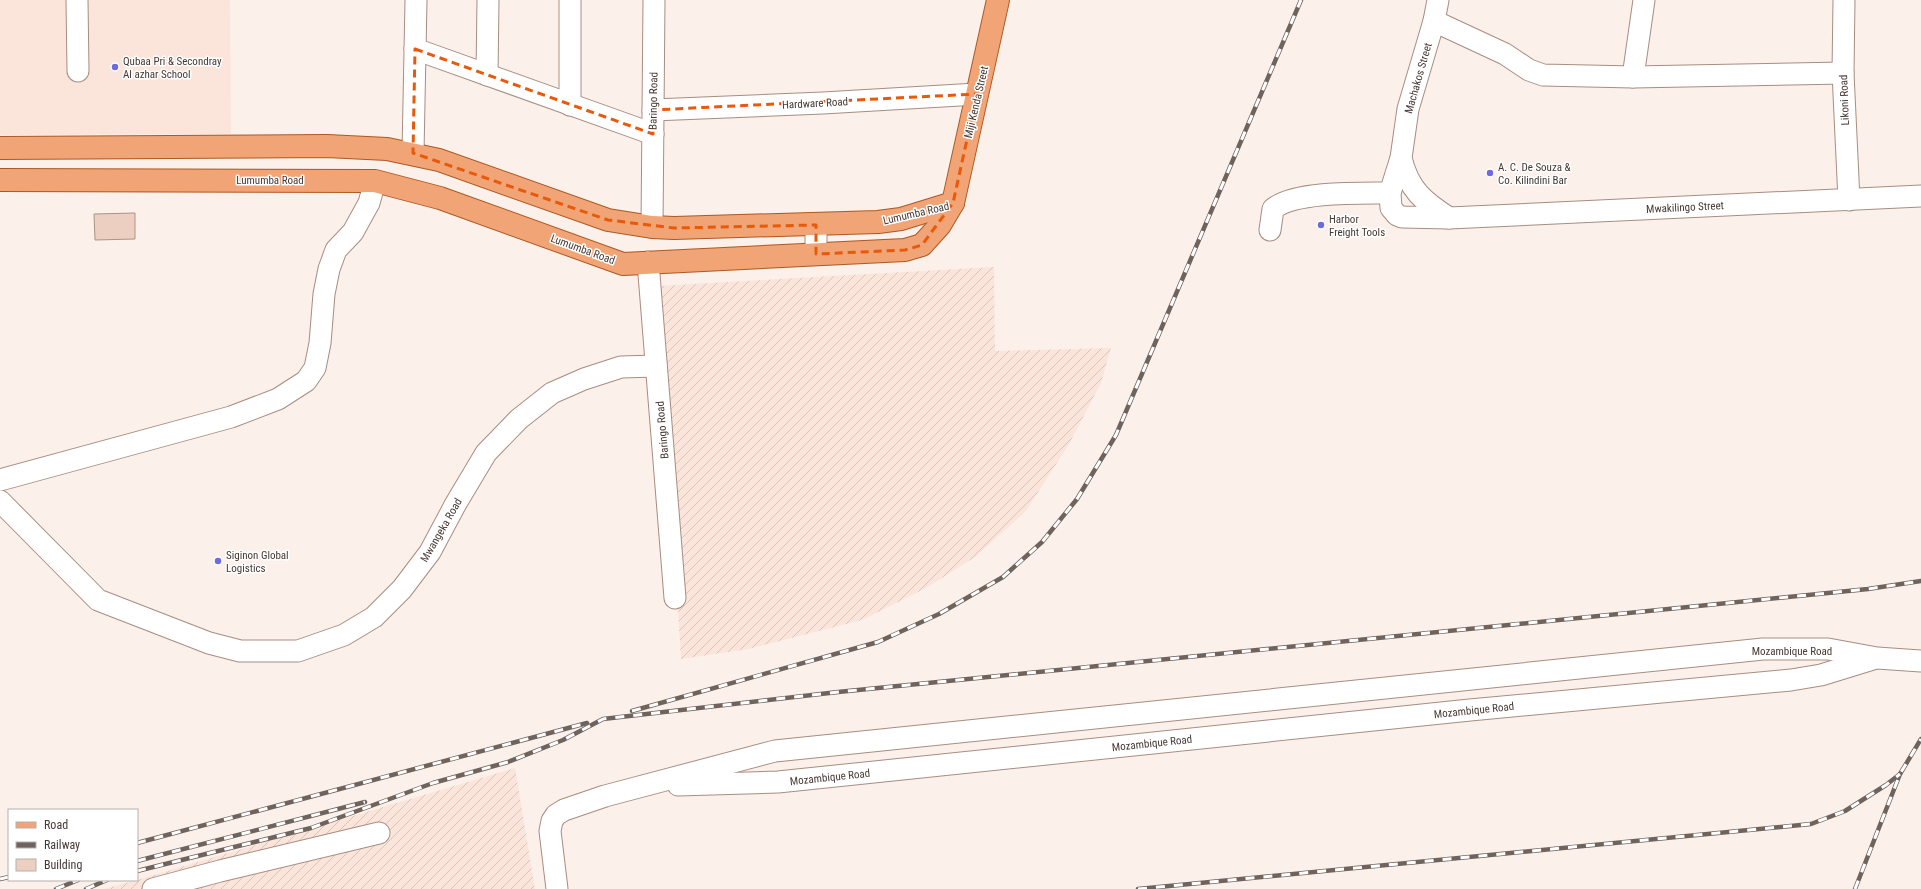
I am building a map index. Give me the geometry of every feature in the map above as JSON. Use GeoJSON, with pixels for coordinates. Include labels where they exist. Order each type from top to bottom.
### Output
{"type":"FeatureCollection","features":[{"type":"Feature","properties":{"kind":"main road","name":"Miji Kenda Street"},"geometry":{"type":"LineString","coordinates":[[953,203],[998,0]]}},
{"type":"Feature","properties":{"kind":"main road","name":"Lumumba Road"},"geometry":{"type":"LineString","coordinates":[[0,148],[327,146],[387,149],[413,153],[439,160],[608,220],[652,227],[674,228],[816,225],[901,219],[953,203]]}},
{"type":"Feature","properties":{"kind":"main road","name":"Lumumba Road"},"geometry":{"type":"LineString","coordinates":[[0,180],[375,181],[440,198],[623,264],[905,250],[922,245],[940,225],[953,203]]}},
{"type":"Feature","properties":{"kind":"street"},"geometry":{"type":"LineString","coordinates":[[77,0],[78,71]]}},
{"type":"Feature","properties":{"kind":"street"},"geometry":{"type":"LineString","coordinates":[[413,153],[416,0]]}},
{"type":"Feature","properties":{"kind":"street"},"geometry":{"type":"LineString","coordinates":[[487,75],[488,0]]}},
{"type":"Feature","properties":{"kind":"street"},"geometry":{"type":"LineString","coordinates":[[570,0],[570,105]]}},
{"type":"Feature","properties":{"kind":"street","name":"Baringo Road"},"geometry":{"type":"LineString","coordinates":[[652,227],[654,0]]}},
{"type":"Feature","properties":{"kind":"street","name":"Machakos Street"},"geometry":{"type":"LineString","coordinates":[[1390,193],[1401,158],[1408,109],[1434,21],[1438,0]]}},
{"type":"Feature","properties":{"kind":"street"},"geometry":{"type":"LineString","coordinates":[[1633,77],[1644,0]]}},
{"type":"Feature","properties":{"kind":"street","name":"Likoni Road"},"geometry":{"type":"LineString","coordinates":[[1844,0],[1843,73],[1849,200]]}},
{"type":"Feature","properties":{"kind":"street"},"geometry":{"type":"LineString","coordinates":[[1434,21],[1505,54],[1529,70],[1543,74],[1633,77],[1843,73]]}},
{"type":"Feature","properties":{"kind":"street"},"geometry":{"type":"LineString","coordinates":[[415,49],[653,134]]}},
{"type":"Feature","properties":{"kind":"street","name":"Hardware Road"},"geometry":{"type":"LineString","coordinates":[[653,110],[824,103],[977,94]]}},
{"type":"Feature","properties":{"kind":"street"},"geometry":{"type":"LineString","coordinates":[[1401,158],[1410,181],[1417,193],[1424,201],[1449,218]]}},
{"type":"Feature","properties":{"kind":"street"},"geometry":{"type":"LineString","coordinates":[[0,480],[231,417],[278,399],[306,381],[315,368],[319,350],[324,294],[329,269],[336,250],[353,232],[367,208],[375,181]]}},
{"type":"Feature","properties":{"kind":"street"},"geometry":{"type":"LineString","coordinates":[[1270,230],[1273,208],[1281,202],[1333,194],[1390,193]]}},
{"type":"Feature","properties":{"kind":"street","name":"Mwakilingo Street"},"geometry":{"type":"LineString","coordinates":[[1390,193],[1389,204],[1397,215],[1407,218],[1449,218],[1921,196]]}},
{"type":"Feature","properties":{"kind":"street"},"geometry":{"type":"LineString","coordinates":[[816,225],[816,254]]}},
{"type":"Feature","properties":{"kind":"street","name":"Baringo Road"},"geometry":{"type":"LineString","coordinates":[[648,262],[675,598]]}},
{"type":"Feature","properties":{"kind":"street","name":"Mwangeka Road"},"geometry":{"type":"LineString","coordinates":[[0,501],[98,600],[209,643],[240,651],[298,651],[344,635],[374,617],[402,589],[430,552],[455,505],[486,453],[519,419],[552,393],[584,379],[621,367],[656,366]]}},
{"type":"Feature","properties":{"kind":"street","name":"Mozambique Road"},"geometry":{"type":"LineString","coordinates":[[557,889],[550,831],[552,821],[556,815],[564,810],[605,796],[775,751],[1459,679],[1763,650],[1828,649],[1877,658]]}},
{"type":"Feature","properties":{"kind":"street"},"geometry":{"type":"LineString","coordinates":[[1877,658],[1921,661]]}},
{"type":"Feature","properties":{"kind":"street","name":"Mozambique Road"},"geometry":{"type":"LineString","coordinates":[[644,786],[778,782],[1478,709],[1791,680],[1821,675],[1877,658]]}},
{"type":"Feature","properties":{"kind":"street"},"geometry":{"type":"LineString","coordinates":[[153,889],[220,871],[379,833]]}},
{"type":"Feature","properties":{"kind":"highlighted area"},"geometry":{"type":"Polygon","coordinates":[[[415,49],[653,134],[653,110],[977,94],[953,203],[922,245],[905,250],[816,254],[816,225],[674,228],[608,220],[413,153],[415,49]]]}},
{"type":"Feature","properties":{"kind":"shaded area","name":"Qubaa Pri & Secondray Al azhar School"},"geometry":{"type":"Polygon","coordinates":[[[0,0],[230,0],[231,134],[0,135],[0,0]]]}},
{"type":"Feature","properties":{"kind":"shaded area"},"geometry":{"type":"Polygon","coordinates":[[[994,267],[995,351],[1111,348],[1101,383],[1069,444],[1026,511],[975,557],[926,588],[862,620],[748,649],[681,659],[658,286],[994,267]]]}},
{"type":"Feature","properties":{"kind":"shaded area"},"geometry":{"type":"Polygon","coordinates":[[[515,768],[535,889],[104,889],[138,881],[138,880],[515,768]]]}},
{"type":"Feature","properties":{"kind":"building"},"geometry":{"type":"Polygon","coordinates":[[[135,213],[135,239],[95,240],[94,214],[135,213]]]}},
{"type":"Feature","properties":{"kind":"railway"},"geometry":{"type":"LineString","coordinates":[[632,711],[878,642],[939,614],[1003,577],[1042,542],[1077,499],[1116,435],[1301,0]]}},
{"type":"Feature","properties":{"kind":"railway"},"geometry":{"type":"LineString","coordinates":[[138,871],[311,828],[433,783],[508,762],[563,740],[603,719],[838,692],[1868,589],[1921,581]]}},
{"type":"Feature","properties":{"kind":"railway"},"geometry":{"type":"LineString","coordinates":[[138,843],[587,723]]}},
{"type":"Feature","properties":{"kind":"railway"},"geometry":{"type":"LineString","coordinates":[[1855,889],[1900,774],[1921,739]]}},
{"type":"Feature","properties":{"kind":"railway"},"geometry":{"type":"LineString","coordinates":[[1138,889],[1811,824],[1845,811],[1886,785],[1900,774]]}},
{"type":"Feature","properties":{"kind":"railway"},"geometry":{"type":"LineString","coordinates":[[138,861],[365,802]]}},
{"type":"Feature","properties":{"kind":"railway"},"geometry":{"type":"LineString","coordinates":[[0,879],[8,877]]}},
{"type":"Feature","properties":{"kind":"railway"},"geometry":{"type":"LineString","coordinates":[[56,889],[76,881]]}},
{"type":"Feature","properties":{"kind":"railway"},"geometry":{"type":"LineString","coordinates":[[86,889],[105,881]]}},
{"type":"Feature","properties":{"kind":"place","name":"Qubaa Pri & Secondray Al azhar School"},"geometry":{"type":"Point","coordinates":[115,67]}},
{"type":"Feature","properties":{"kind":"place","name":"A. C. De Souza & Co. Kilindini Bar"},"geometry":{"type":"Point","coordinates":[1490,173]}},
{"type":"Feature","properties":{"kind":"place","name":"Harbor Freight Tools"},"geometry":{"type":"Point","coordinates":[1321,225]}},
{"type":"Feature","properties":{"kind":"place","name":"Siginon Global Logistics"},"geometry":{"type":"Point","coordinates":[218,561]}}]}
